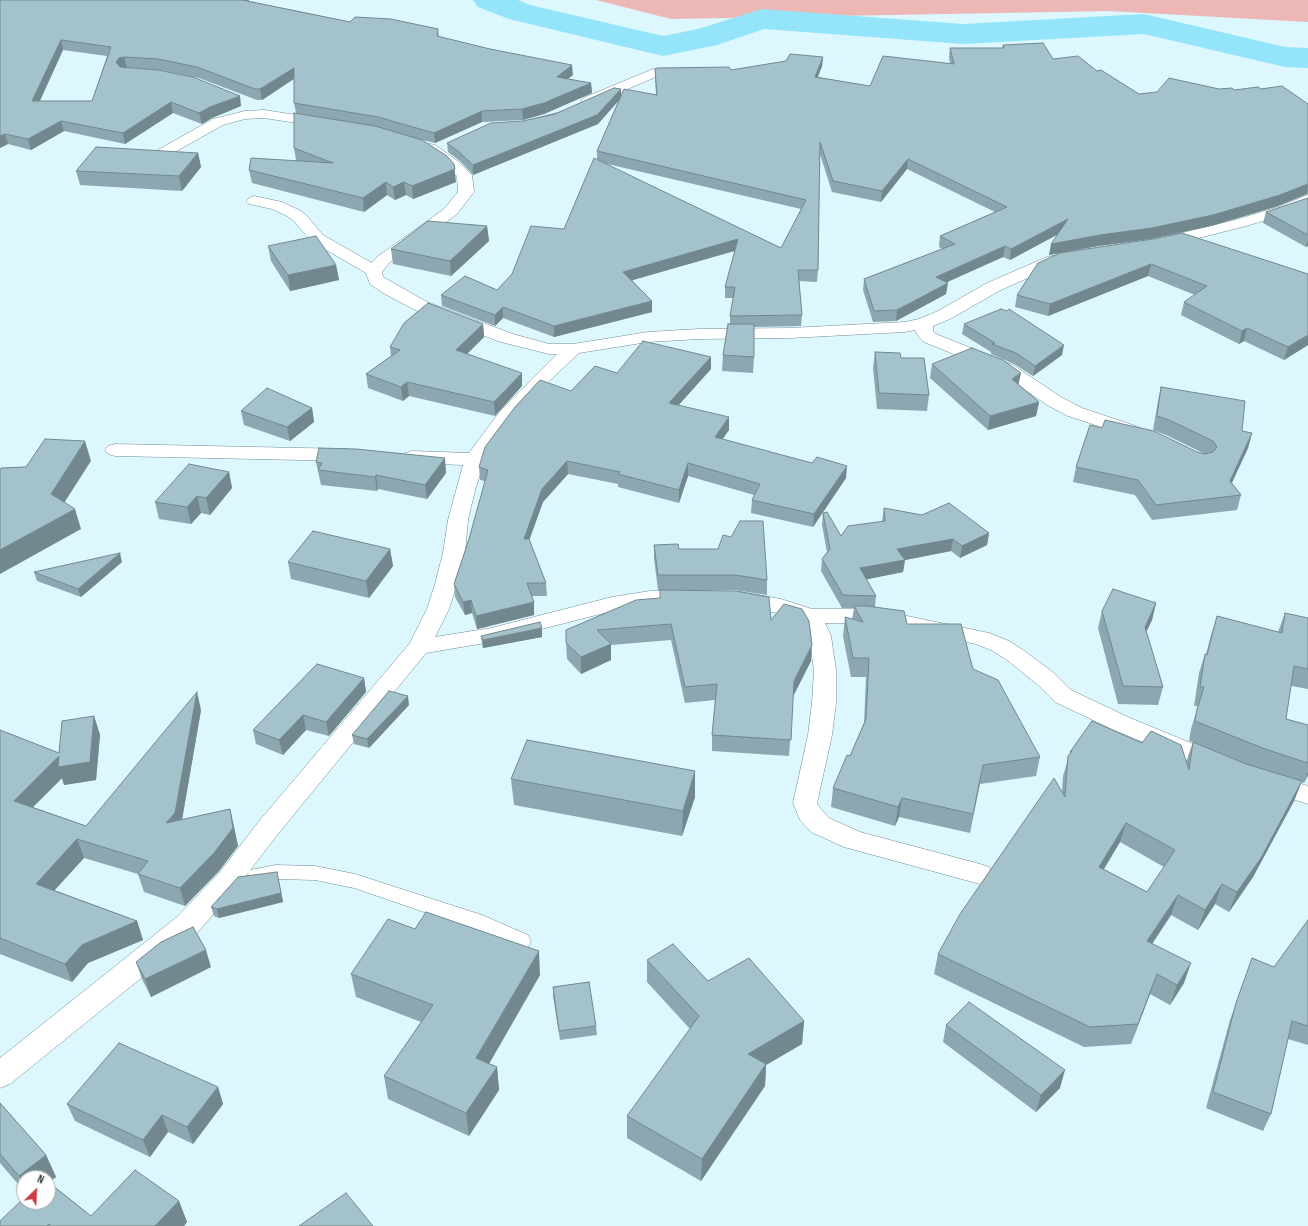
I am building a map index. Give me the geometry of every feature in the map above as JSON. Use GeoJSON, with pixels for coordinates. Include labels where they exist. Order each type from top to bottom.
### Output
{"type":"FeatureCollection","features":[{"type":"Feature","properties":{"kind":"street"},"geometry":{"type":"LineString","coordinates":[[579,105],[654,73]]}},
{"type":"Feature","properties":{"kind":"street"},"geometry":{"type":"LineString","coordinates":[[248,102],[285,117]]}},
{"type":"Feature","properties":{"kind":"street"},"geometry":{"type":"LineString","coordinates":[[161,154],[201,131],[230,119],[256,114],[340,126]]}},
{"type":"Feature","properties":{"kind":"street"},"geometry":{"type":"LineString","coordinates":[[414,143],[435,152],[454,165],[464,175],[466,192],[450,212],[383,260],[374,271],[376,280],[389,289],[421,306],[507,338],[549,349],[573,349],[648,337],[699,334],[790,333],[905,327],[924,323],[1053,260],[1076,256]]}},
{"type":"Feature","properties":{"kind":"street"},"geometry":{"type":"LineString","coordinates":[[435,152],[451,144]]}},
{"type":"Feature","properties":{"kind":"street"},"geometry":{"type":"LineString","coordinates":[[1150,245],[1214,231],[1284,210],[1308,200]]}},
{"type":"Feature","properties":{"kind":"street"},"geometry":{"type":"LineString","coordinates":[[254,201],[276,205],[294,213],[317,238],[374,271]]}},
{"type":"Feature","properties":{"kind":"street"},"geometry":{"type":"LineString","coordinates":[[924,323],[924,332],[930,338],[1007,369],[1054,401],[1075,412],[1151,438]]}},
{"type":"Feature","properties":{"kind":"street"},"geometry":{"type":"LineString","coordinates":[[0,1075],[187,925],[229,879],[269,827],[419,647],[438,609],[446,584],[454,553],[458,520],[465,490],[476,459],[508,414],[539,381],[573,349]]}},
{"type":"Feature","properties":{"kind":"street"},"geometry":{"type":"LineString","coordinates":[[115,450],[366,455]]}},
{"type":"Feature","properties":{"kind":"street"},"geometry":{"type":"LineString","coordinates":[[397,456],[476,459]]}},
{"type":"Feature","properties":{"kind":"street"},"geometry":{"type":"LineString","coordinates":[[419,647],[491,635],[612,604],[650,598],[717,597],[767,603],[810,616],[865,616],[883,618],[981,638],[1001,646],[1046,679],[1063,696],[1122,724],[1242,774],[1308,795]]}},
{"type":"Feature","properties":{"kind":"street"},"geometry":{"type":"LineString","coordinates":[[810,616],[820,636],[825,670],[824,703],[820,735],[805,803],[809,813],[820,825],[853,840],[980,874]]}},
{"type":"Feature","properties":{"kind":"lane"},"geometry":{"type":"LineString","coordinates":[[229,879],[276,872],[294,872],[315,873],[355,881],[475,921],[521,941]]}},
{"type":"Feature","properties":{"kind":"shaded area"},"geometry":{"type":"Polygon","coordinates":[[[596,0],[1308,0],[1308,22],[1109,11],[671,19],[596,0]]]}},
{"type":"Feature","properties":{"kind":"building"},"geometry":{"type":"Polygon","coordinates":[[[0,0],[242,0],[350,22],[355,17],[391,19],[438,29],[437,36],[490,49],[572,65],[557,77],[591,83],[544,103],[522,109],[482,111],[434,133],[378,117],[294,103],[294,68],[260,89],[255,89],[197,67],[158,59],[124,57],[119,58],[116,62],[120,67],[158,70],[193,77],[240,96],[210,107],[199,113],[171,102],[123,133],[61,121],[28,139],[5,134],[0,136],[0,0]],[[61,40],[32,101],[92,101],[111,47],[61,40]]]}},
{"type":"Feature","properties":{"kind":"building"},"geometry":{"type":"Polygon","coordinates":[[[1043,43],[1053,59],[1078,56],[1097,71],[1101,70],[1139,94],[1157,92],[1169,78],[1219,89],[1232,88],[1234,90],[1258,87],[1261,89],[1282,86],[1308,104],[1308,184],[1280,195],[1213,215],[1152,228],[1100,235],[1051,244],[1068,219],[1011,249],[1005,246],[936,277],[948,283],[897,310],[874,311],[864,279],[955,244],[940,236],[1007,207],[908,159],[882,191],[833,181],[820,142],[818,270],[798,270],[802,315],[730,316],[735,287],[725,287],[738,239],[623,272],[652,301],[554,326],[503,307],[495,315],[441,295],[465,276],[497,290],[512,274],[531,226],[564,229],[594,158],[781,248],[806,200],[597,151],[624,89],[657,95],[655,69],[657,68],[729,67],[731,70],[786,61],[790,54],[823,57],[815,77],[870,86],[883,56],[954,64],[950,48],[1004,48],[1003,45],[1043,43]]]}},
{"type":"Feature","properties":{"kind":"building"},"geometry":{"type":"Polygon","coordinates":[[[614,88],[621,89],[597,115],[473,165],[447,143],[491,123],[523,121],[555,114],[614,88]]]}},
{"type":"Feature","properties":{"kind":"building"},"geometry":{"type":"Polygon","coordinates":[[[294,113],[375,126],[422,140],[447,156],[454,164],[455,169],[412,186],[404,182],[393,187],[386,182],[363,198],[249,170],[251,158],[333,163],[294,148],[294,113]]]}},
{"type":"Feature","properties":{"kind":"building"},"geometry":{"type":"Polygon","coordinates":[[[96,147],[198,153],[179,176],[76,171],[96,147]]]}},
{"type":"Feature","properties":{"kind":"building"},"geometry":{"type":"Polygon","coordinates":[[[1308,198],[1308,235],[1266,212],[1308,198]]]}},
{"type":"Feature","properties":{"kind":"building"},"geometry":{"type":"Polygon","coordinates":[[[428,221],[487,226],[450,261],[391,249],[428,221]]]}},
{"type":"Feature","properties":{"kind":"building"},"geometry":{"type":"Polygon","coordinates":[[[1182,233],[1308,274],[1308,335],[1288,347],[1247,328],[1242,331],[1184,302],[1207,286],[1151,264],[1050,304],[1017,295],[1038,263],[1060,253],[1153,239],[1182,233]]]}},
{"type":"Feature","properties":{"kind":"building"},"geometry":{"type":"Polygon","coordinates":[[[316,236],[336,265],[288,275],[268,246],[316,236]]]}},
{"type":"Feature","properties":{"kind":"building"},"geometry":{"type":"Polygon","coordinates":[[[428,303],[483,324],[456,350],[522,373],[494,402],[407,382],[401,387],[366,374],[400,350],[390,347],[404,323],[428,303]]]}},
{"type":"Feature","properties":{"kind":"building"},"geometry":{"type":"Polygon","coordinates":[[[1001,309],[1007,311],[1009,309],[1064,345],[1035,366],[1016,353],[992,344],[995,343],[964,324],[1001,309]]]}},
{"type":"Feature","properties":{"kind":"building"},"geometry":{"type":"Polygon","coordinates":[[[728,324],[754,324],[754,357],[723,355],[728,324]]]}},
{"type":"Feature","properties":{"kind":"building"},"geometry":{"type":"Polygon","coordinates":[[[643,341],[711,357],[669,403],[729,417],[715,437],[812,463],[817,457],[847,466],[814,514],[752,500],[760,484],[688,463],[679,490],[618,474],[620,472],[567,461],[542,489],[524,539],[529,539],[546,583],[527,583],[534,602],[476,616],[471,600],[463,602],[454,584],[469,539],[488,470],[479,467],[485,447],[515,407],[540,380],[571,391],[595,366],[617,373],[643,341]]]}},
{"type":"Feature","properties":{"kind":"building"},"geometry":{"type":"Polygon","coordinates":[[[972,348],[1003,360],[1021,373],[1012,379],[1039,402],[990,416],[932,364],[972,348]]]}},
{"type":"Feature","properties":{"kind":"building"},"geometry":{"type":"Polygon","coordinates":[[[875,352],[900,353],[901,358],[924,358],[929,395],[879,393],[875,352]]]}},
{"type":"Feature","properties":{"kind":"building"},"geometry":{"type":"Polygon","coordinates":[[[1161,387],[1245,401],[1242,431],[1252,433],[1230,481],[1241,495],[1156,505],[1138,480],[1076,467],[1090,425],[1102,428],[1105,420],[1154,431],[1197,452],[1205,454],[1213,452],[1217,447],[1213,441],[1169,420],[1157,416],[1161,387]]]}},
{"type":"Feature","properties":{"kind":"building"},"geometry":{"type":"Polygon","coordinates":[[[267,388],[312,408],[287,427],[241,411],[267,388]]]}},
{"type":"Feature","properties":{"kind":"building"},"geometry":{"type":"Polygon","coordinates":[[[45,439],[85,441],[51,494],[75,509],[0,550],[0,470],[1,468],[26,467],[45,439]]]}},
{"type":"Feature","properties":{"kind":"building"},"geometry":{"type":"Polygon","coordinates":[[[319,448],[356,449],[445,458],[425,485],[376,475],[375,477],[318,470],[322,463],[316,462],[319,448]]]}},
{"type":"Feature","properties":{"kind":"building"},"geometry":{"type":"Polygon","coordinates":[[[189,464],[229,472],[206,498],[197,496],[187,507],[155,502],[189,464]]]}},
{"type":"Feature","properties":{"kind":"building"},"geometry":{"type":"Polygon","coordinates":[[[949,503],[989,533],[962,546],[953,539],[897,549],[905,560],[860,568],[876,596],[843,595],[822,559],[830,549],[823,513],[827,512],[841,536],[848,526],[885,521],[884,508],[922,515],[949,503]]]}},
{"type":"Feature","properties":{"kind":"building"},"geometry":{"type":"Polygon","coordinates":[[[740,521],[763,521],[767,580],[735,575],[658,575],[654,545],[678,544],[679,549],[718,549],[723,535],[731,537],[740,521]]]}},
{"type":"Feature","properties":{"kind":"building"},"geometry":{"type":"Polygon","coordinates":[[[313,531],[390,549],[366,581],[288,562],[313,531]]]}},
{"type":"Feature","properties":{"kind":"building"},"geometry":{"type":"Polygon","coordinates":[[[120,553],[78,589],[34,572],[120,553]]]}},
{"type":"Feature","properties":{"kind":"building"},"geometry":{"type":"Polygon","coordinates":[[[1113,589],[1156,603],[1145,627],[1163,687],[1123,686],[1102,611],[1113,589]]]}},
{"type":"Feature","properties":{"kind":"building"},"geometry":{"type":"Polygon","coordinates":[[[660,590],[735,591],[769,597],[771,620],[784,604],[802,609],[809,621],[812,645],[794,681],[791,740],[712,735],[717,684],[685,687],[671,624],[597,630],[611,644],[581,657],[566,643],[566,630],[636,600],[660,598],[660,590]]]}},
{"type":"Feature","properties":{"kind":"building"},"geometry":{"type":"Polygon","coordinates":[[[854,606],[867,606],[904,611],[907,624],[961,624],[973,669],[998,680],[1040,757],[983,765],[973,814],[902,798],[898,807],[833,788],[847,755],[850,756],[866,719],[869,658],[853,658],[845,617],[863,622],[854,606]]]}},
{"type":"Feature","properties":{"kind":"building"},"geometry":{"type":"Polygon","coordinates":[[[1285,613],[1308,618],[1308,669],[1294,666],[1286,719],[1308,725],[1308,763],[1265,749],[1195,721],[1204,687],[1200,687],[1205,654],[1207,655],[1217,616],[1282,633],[1285,613]]]}},
{"type":"Feature","properties":{"kind":"building"},"geometry":{"type":"Polygon","coordinates":[[[540,622],[542,628],[483,640],[481,636],[540,622]]]}},
{"type":"Feature","properties":{"kind":"building"},"geometry":{"type":"Polygon","coordinates":[[[317,664],[364,678],[326,722],[303,715],[279,740],[253,730],[317,664]]]}},
{"type":"Feature","properties":{"kind":"building"},"geometry":{"type":"Polygon","coordinates":[[[389,691],[408,696],[367,739],[352,735],[389,691]]]}},
{"type":"Feature","properties":{"kind":"building"},"geometry":{"type":"Polygon","coordinates":[[[197,692],[175,813],[166,823],[230,809],[233,828],[214,853],[180,888],[138,874],[148,861],[77,839],[36,884],[137,921],[82,945],[65,964],[0,938],[0,730],[59,753],[62,721],[94,716],[90,762],[58,767],[59,756],[14,801],[86,826],[197,692]]]}},
{"type":"Feature","properties":{"kind":"building"},"geometry":{"type":"Polygon","coordinates":[[[1092,721],[1142,743],[1151,731],[1181,745],[1189,770],[1193,742],[1246,764],[1302,781],[1261,858],[1237,892],[1222,884],[1205,910],[1178,895],[1147,941],[1191,963],[1177,985],[1157,974],[1138,1024],[1090,1027],[938,954],[960,914],[1054,778],[1065,797],[1068,756],[1072,751],[1070,752],[1092,721]],[[1126,823],[1099,867],[1147,892],[1175,850],[1126,823]]]}},
{"type":"Feature","properties":{"kind":"building"},"geometry":{"type":"Polygon","coordinates":[[[527,740],[695,771],[683,811],[511,779],[527,740]]]}},
{"type":"Feature","properties":{"kind":"building"},"geometry":{"type":"Polygon","coordinates":[[[277,872],[281,893],[217,909],[211,907],[238,877],[277,872]]]}},
{"type":"Feature","properties":{"kind":"building"},"geometry":{"type":"Polygon","coordinates":[[[426,912],[539,951],[476,1058],[497,1067],[466,1113],[384,1076],[433,1005],[351,974],[388,919],[415,929],[426,912]]]}},
{"type":"Feature","properties":{"kind":"building"},"geometry":{"type":"Polygon","coordinates":[[[1308,920],[1308,1026],[1292,1021],[1271,1114],[1213,1092],[1236,1003],[1252,958],[1274,967],[1308,920]]]}},
{"type":"Feature","properties":{"kind":"building"},"geometry":{"type":"Polygon","coordinates":[[[193,927],[206,950],[145,979],[136,962],[161,942],[193,927]]]}},
{"type":"Feature","properties":{"kind":"building"},"geometry":{"type":"Polygon","coordinates":[[[673,944],[708,981],[749,958],[804,1021],[748,1054],[766,1064],[702,1159],[627,1116],[699,1016],[647,960],[673,944]]]}},
{"type":"Feature","properties":{"kind":"building"},"geometry":{"type":"Polygon","coordinates":[[[589,982],[596,1026],[559,1031],[553,987],[589,982]]]}},
{"type":"Feature","properties":{"kind":"building"},"geometry":{"type":"Polygon","coordinates":[[[969,1002],[1065,1070],[1041,1095],[946,1025],[969,1002]]]}},
{"type":"Feature","properties":{"kind":"building"},"geometry":{"type":"Polygon","coordinates":[[[119,1043],[218,1087],[187,1127],[162,1115],[143,1140],[67,1104],[119,1043]]]}},
{"type":"Feature","properties":{"kind":"building"},"geometry":{"type":"Polygon","coordinates":[[[0,1103],[46,1155],[27,1170],[16,1170],[16,1173],[0,1154],[0,1103]]]}},
{"type":"Feature","properties":{"kind":"building"},"geometry":{"type":"Polygon","coordinates":[[[135,1170],[179,1201],[155,1226],[51,1226],[49,1224],[47,1226],[0,1226],[0,1221],[16,1206],[16,1210],[56,1210],[56,1188],[91,1216],[135,1170]]]}},
{"type":"Feature","properties":{"kind":"building"},"geometry":{"type":"Polygon","coordinates":[[[346,1193],[373,1226],[299,1226],[346,1193]]]}},
{"type":"Feature","properties":{"kind":"waterway"},"geometry":{"type":"LineString","coordinates":[[489,0],[520,12],[663,46],[705,38],[762,19],[963,34],[1144,24],[1285,57],[1308,58]]}}]}
